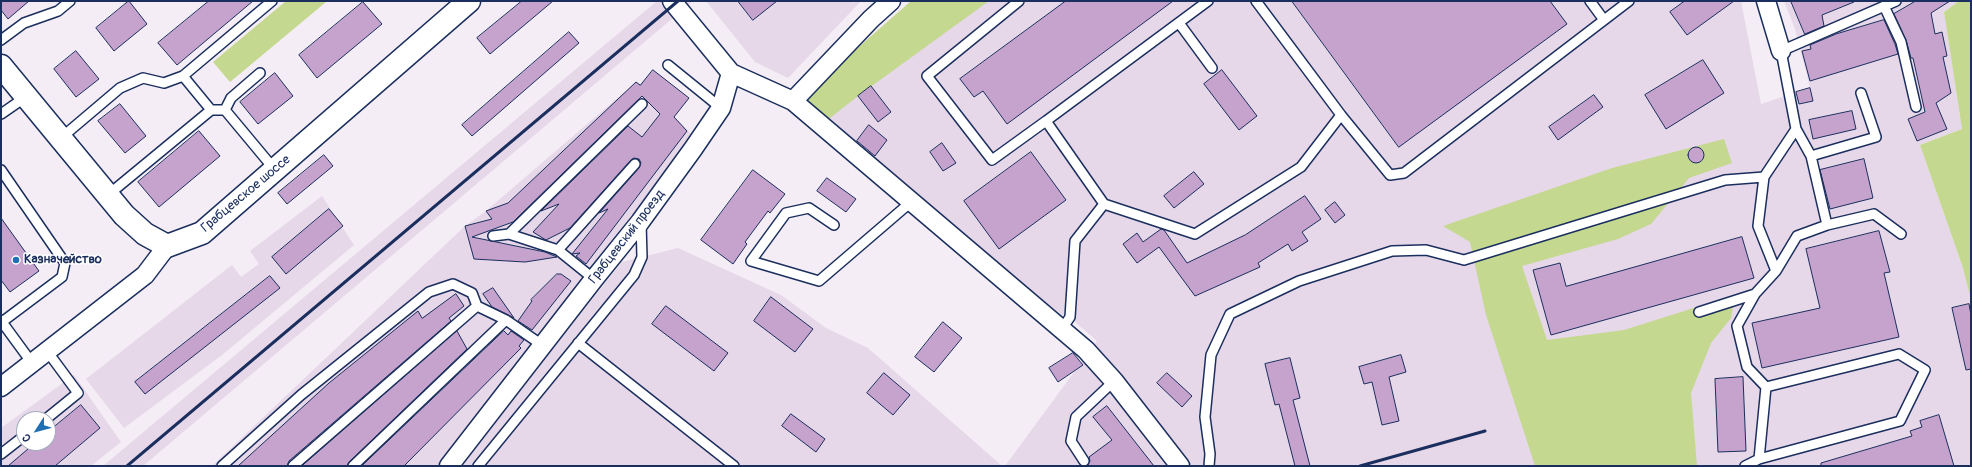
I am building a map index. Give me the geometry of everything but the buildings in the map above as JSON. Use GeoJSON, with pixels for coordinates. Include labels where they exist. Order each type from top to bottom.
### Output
{"type":"FeatureCollection","features":[{"type":"Feature","properties":{"kind":"main road","name":"Грабцевское шоссе"},"geometry":{"type":"LineString","coordinates":[[167,246],[202,233],[469,1]]}},
{"type":"Feature","properties":{"kind":"main road"},"geometry":{"type":"LineString","coordinates":[[1,66],[124,215],[145,234],[167,246]]}},
{"type":"Feature","properties":{"kind":"street"},"geometry":{"type":"LineString","coordinates":[[672,1],[731,72],[793,101],[1086,350],[1114,380],[1180,466]]}},
{"type":"Feature","properties":{"kind":"street"},"geometry":{"type":"LineString","coordinates":[[793,101],[871,19],[891,1]]}},
{"type":"Feature","properties":{"kind":"street"},"geometry":{"type":"LineString","coordinates":[[1766,1],[1781,51]]}},
{"type":"Feature","properties":{"kind":"street","name":"Грабцевский проезд"},"geometry":{"type":"LineString","coordinates":[[449,466],[640,222],[721,108],[731,72]]}},
{"type":"Feature","properties":{"kind":"street"},"geometry":{"type":"LineString","coordinates":[[1,387],[145,276],[167,246]]}},
{"type":"Feature","properties":{"kind":"lane"},"geometry":{"type":"LineString","coordinates":[[1,40],[24,23],[58,12],[70,1]]}},
{"type":"Feature","properties":{"kind":"lane"},"geometry":{"type":"LineString","coordinates":[[61,138],[120,88],[143,78],[164,83],[183,76],[272,1]]}},
{"type":"Feature","properties":{"kind":"lane"},"geometry":{"type":"LineString","coordinates":[[1019,1],[927,76],[992,160],[1208,1]]}},
{"type":"Feature","properties":{"kind":"lane"},"geometry":{"type":"LineString","coordinates":[[1256,1],[1341,115],[1390,176],[1404,173],[1629,1]]}},
{"type":"Feature","properties":{"kind":"lane"},"geometry":{"type":"LineString","coordinates":[[1590,1],[1604,20]]}},
{"type":"Feature","properties":{"kind":"lane"},"geometry":{"type":"LineString","coordinates":[[1827,225],[1811,156],[1796,129],[1781,51],[1896,1]]}},
{"type":"Feature","properties":{"kind":"lane"},"geometry":{"type":"LineString","coordinates":[[1884,6],[1901,42],[1916,107]]}},
{"type":"Feature","properties":{"kind":"lane"},"geometry":{"type":"LineString","coordinates":[[1179,23],[1212,68]]}},
{"type":"Feature","properties":{"kind":"lane"},"geometry":{"type":"LineString","coordinates":[[668,65],[721,108]]}},
{"type":"Feature","properties":{"kind":"lane"},"geometry":{"type":"LineString","coordinates":[[225,110],[231,98],[260,73]]}},
{"type":"Feature","properties":{"kind":"lane"},"geometry":{"type":"LineString","coordinates":[[183,76],[211,110]]}},
{"type":"Feature","properties":{"kind":"lane"},"geometry":{"type":"LineString","coordinates":[[1811,156],[1876,137],[1861,93]]}},
{"type":"Feature","properties":{"kind":"lane"},"geometry":{"type":"LineString","coordinates":[[1,114],[27,96]]}},
{"type":"Feature","properties":{"kind":"lane"},"geometry":{"type":"LineString","coordinates":[[510,234],[642,104]]}},
{"type":"Feature","properties":{"kind":"lane"},"geometry":{"type":"LineString","coordinates":[[108,195],[211,110],[225,110]]}},
{"type":"Feature","properties":{"kind":"lane"},"geometry":{"type":"LineString","coordinates":[[225,110],[275,170]]}},
{"type":"Feature","properties":{"kind":"lane"},"geometry":{"type":"LineString","coordinates":[[1046,120],[1104,204],[1195,234],[1301,167],[1341,115]]}},
{"type":"Feature","properties":{"kind":"lane"},"geometry":{"type":"LineString","coordinates":[[1776,271],[1758,226],[1764,177],[1796,129]]}},
{"type":"Feature","properties":{"kind":"lane"},"geometry":{"type":"LineString","coordinates":[[558,250],[635,164]]}},
{"type":"Feature","properties":{"kind":"lane"},"geometry":{"type":"LineString","coordinates":[[1,170],[65,263],[62,277],[2,321],[32,363]]}},
{"type":"Feature","properties":{"kind":"lane"},"geometry":{"type":"LineString","coordinates":[[1209,466],[1210,454],[1205,417],[1211,355],[1230,314],[1299,281],[1392,251],[1426,250],[1464,260],[1725,180],[1764,177]]}},
{"type":"Feature","properties":{"kind":"lane"},"geometry":{"type":"LineString","coordinates":[[834,225],[809,208],[786,213],[751,261],[819,281],[911,202]]}},
{"type":"Feature","properties":{"kind":"lane"},"geometry":{"type":"LineString","coordinates":[[1062,329],[1070,317],[1075,241],[1104,204]]}},
{"type":"Feature","properties":{"kind":"lane"},"geometry":{"type":"LineString","coordinates":[[1759,459],[1766,387],[1747,367],[1737,326],[1755,294],[1776,271],[1797,236],[1827,225],[1874,214],[1901,234]]}},
{"type":"Feature","properties":{"kind":"lane"},"geometry":{"type":"LineString","coordinates":[[478,466],[634,275],[642,257],[640,222]]}},
{"type":"Feature","properties":{"kind":"lane"},"geometry":{"type":"LineString","coordinates":[[493,236],[510,234],[558,250],[594,279]]}},
{"type":"Feature","properties":{"kind":"lane"},"geometry":{"type":"LineString","coordinates":[[222,466],[301,395],[430,292],[453,284],[472,293],[477,306],[506,320],[542,346]]}},
{"type":"Feature","properties":{"kind":"lane"},"geometry":{"type":"LineString","coordinates":[[1699,312],[1755,294]]}},
{"type":"Feature","properties":{"kind":"lane"},"geometry":{"type":"LineString","coordinates":[[293,466],[477,306]]}},
{"type":"Feature","properties":{"kind":"lane"},"geometry":{"type":"LineString","coordinates":[[353,466],[506,320]]}},
{"type":"Feature","properties":{"kind":"lane"},"geometry":{"type":"LineString","coordinates":[[578,343],[734,466]]}},
{"type":"Feature","properties":{"kind":"lane"},"geometry":{"type":"LineString","coordinates":[[47,351],[78,393],[56,411]]}},
{"type":"Feature","properties":{"kind":"lane"},"geometry":{"type":"LineString","coordinates":[[1745,466],[1759,459],[1900,421],[1925,370],[1899,354],[1766,387]]}},
{"type":"Feature","properties":{"kind":"lane"},"geometry":{"type":"LineString","coordinates":[[1084,461],[1071,442],[1076,417],[1114,380]]}},
{"type":"Feature","properties":{"kind":"lane"},"geometry":{"type":"LineString","coordinates":[[1,454],[16,442]]}},
{"type":"Feature","properties":{"kind":"shaded area"},"geometry":{"type":"Polygon","coordinates":[[[657,1],[693,1],[143,466],[103,466],[657,1]]]}},
{"type":"Feature","properties":{"kind":"shaded area"},"geometry":{"type":"Polygon","coordinates":[[[706,1],[861,1],[788,78],[755,62],[706,1]]]}},
{"type":"Feature","properties":{"kind":"shaded area"},"geometry":{"type":"Polygon","coordinates":[[[911,1],[1741,1],[1761,104],[1810,88],[1795,29],[1784,1],[1959,1],[1944,12],[1962,129],[1920,145],[1963,268],[1971,300],[1971,466],[1005,466],[1097,341],[1066,314],[1062,315],[825,122],[911,1]]]}},
{"type":"Feature","properties":{"kind":"shaded area"},"geometry":{"type":"Polygon","coordinates":[[[636,82],[653,95],[693,136],[438,466],[212,466],[465,226],[486,211],[636,82]]]}},
{"type":"Feature","properties":{"kind":"shaded area"},"geometry":{"type":"Polygon","coordinates":[[[322,196],[354,245],[222,355],[124,428],[86,379],[232,265],[241,277],[259,264],[250,251],[322,196]]]}},
{"type":"Feature","properties":{"kind":"shaded area"},"geometry":{"type":"Polygon","coordinates":[[[678,248],[781,295],[826,328],[868,348],[1002,466],[458,466],[622,262],[678,248]]]}},
{"type":"Feature","properties":{"kind":"shaded area"},"geometry":{"type":"Polygon","coordinates":[[[74,375],[121,442],[91,466],[1,466],[1,428],[16,417],[16,451],[56,451],[56,411],[24,411],[74,375]]]}},
{"type":"Feature","properties":{"kind":"green space"},"geometry":{"type":"Polygon","coordinates":[[[286,1],[326,2],[230,82],[213,62],[286,1]]]}},
{"type":"Feature","properties":{"kind":"green space"},"geometry":{"type":"Polygon","coordinates":[[[911,1],[989,1],[858,96],[825,122],[805,99],[838,65],[911,1]]]}},
{"type":"Feature","properties":{"kind":"green space"},"geometry":{"type":"Polygon","coordinates":[[[1959,1],[1971,1],[1971,300],[1963,268],[1920,145],[1962,129],[1944,12],[1959,1]]]}},
{"type":"Feature","properties":{"kind":"green space"},"geometry":{"type":"Polygon","coordinates":[[[1724,139],[1732,163],[1689,178],[1651,224],[1618,239],[1522,266],[1547,340],[1624,330],[1735,295],[1731,318],[1711,343],[1691,393],[1697,466],[1535,466],[1486,315],[1470,242],[1443,226],[1612,168],[1724,139]]]}},
{"type":"Feature","properties":{"kind":"railway"},"geometry":{"type":"LineString","coordinates":[[127,466],[678,1]]}},
{"type":"Feature","properties":{"kind":"railway"},"geometry":{"type":"LineString","coordinates":[[1360,466],[1485,431]]}},
{"type":"Feature","properties":{"kind":"place","name":"Казначейство"},"geometry":{"type":"Point","coordinates":[16,260]}}]}
